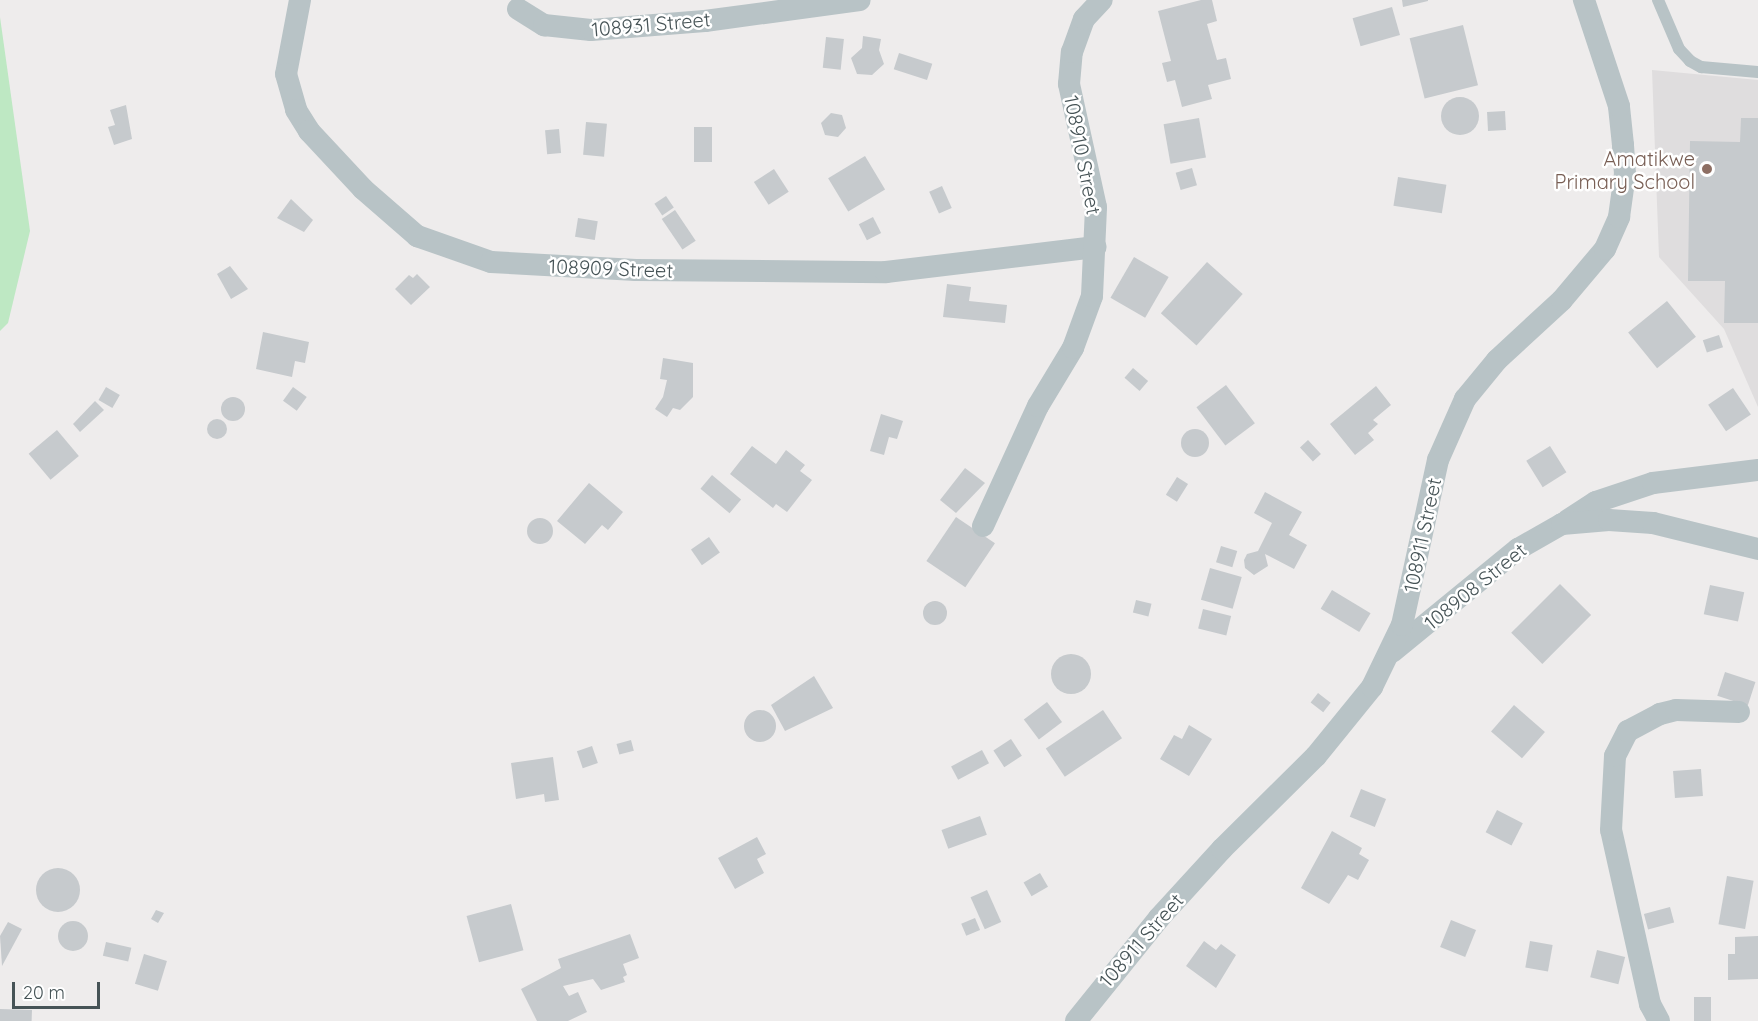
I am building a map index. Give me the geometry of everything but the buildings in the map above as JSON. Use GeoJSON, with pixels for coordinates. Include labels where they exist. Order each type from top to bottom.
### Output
{"type":"FeatureCollection","features":[{"type":"Feature","properties":{"kind":"street","name":"108909 Street"},"geometry":{"type":"LineString","coordinates":[[300,0],[286,74],[296,110],[309,131],[363,189],[417,236],[491,262],[636,270],[886,272],[1023,258],[1096,247]]}},
{"type":"Feature","properties":{"kind":"street","name":"108931 Street"},"geometry":{"type":"LineString","coordinates":[[518,9],[544,25],[591,30],[705,21],[860,0]]}},
{"type":"Feature","properties":{"kind":"street","name":"108910 Street"},"geometry":{"type":"LineString","coordinates":[[983,526],[1038,406],[1073,348],[1092,296],[1096,207],[1069,84],[1072,52],[1084,19],[1101,0]]}},
{"type":"Feature","properties":{"kind":"street","name":"108911 Street"},"geometry":{"type":"LineString","coordinates":[[1076,1021],[1167,910],[1316,756],[1361,702],[1391,653],[1413,584],[1438,460],[1460,407],[1497,360],[1585,275],[1605,249],[1619,217],[1625,174],[1619,106],[1584,0]]}},
{"type":"Feature","properties":{"kind":"street","name":"108908 Street"},"geometry":{"type":"LineString","coordinates":[[1391,653],[1518,549],[1596,502],[1653,483],[1758,470]]}},
{"type":"Feature","properties":{"kind":"street","name":"108908 Street"},"geometry":{"type":"LineString","coordinates":[[1562,524],[1609,520],[1653,523],[1758,549]]}},
{"type":"Feature","properties":{"kind":"street"},"geometry":{"type":"LineString","coordinates":[[1659,1021],[1650,1004],[1611,830],[1615,756],[1628,732],[1660,714],[1676,710],[1739,712]]}},
{"type":"Feature","properties":{"kind":"lane"},"geometry":{"type":"LineString","coordinates":[[1658,0],[1679,49],[1690,61],[1701,67],[1758,72]]}},
{"type":"Feature","properties":{"kind":"shaded area","name":"Amatikwe Primary School"},"geometry":{"type":"Polygon","coordinates":[[[1652,70],[1758,80],[1758,407],[1724,329],[1659,257],[1652,70]]]}},
{"type":"Feature","properties":{"kind":"green space"},"geometry":{"type":"Polygon","coordinates":[[[0,17],[30,231],[8,323],[0,331],[0,17]]]}},
{"type":"Feature","properties":{"kind":"place","name":"Amatikwe Primary School"},"geometry":{"type":"Point","coordinates":[1707,169]}}]}
